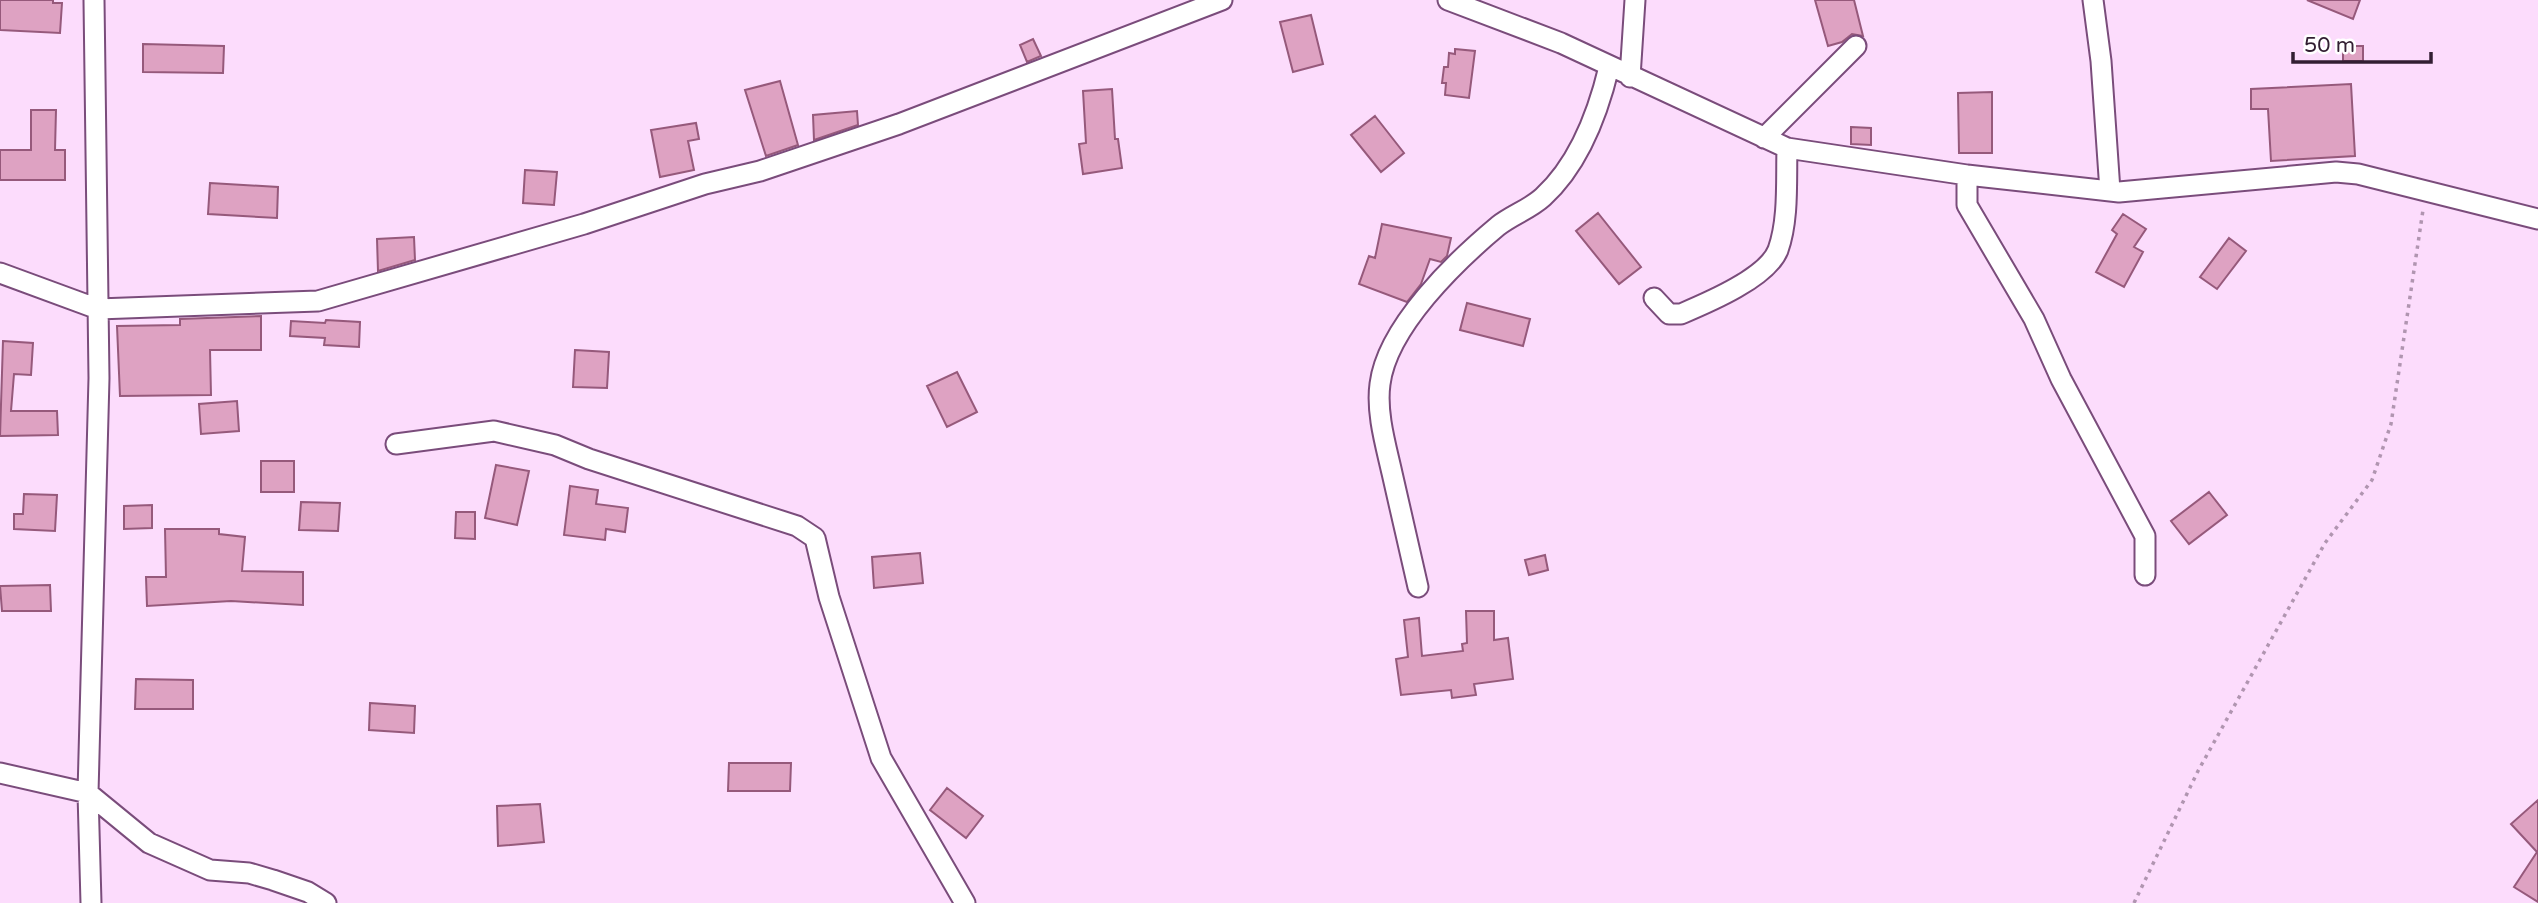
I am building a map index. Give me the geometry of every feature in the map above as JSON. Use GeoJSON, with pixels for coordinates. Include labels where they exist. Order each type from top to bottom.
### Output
{"type":"FeatureCollection","features":[{"type":"Feature","properties":{"kind":"street"},"geometry":{"type":"LineString","coordinates":[[91,903],[88,793],[98,309],[94,0]]}},
{"type":"Feature","properties":{"kind":"street"},"geometry":{"type":"LineString","coordinates":[[0,273],[98,309],[318,301],[584,225],[635,205],[760,171],[887,128],[1222,0]]}},
{"type":"Feature","properties":{"kind":"street"},"geometry":{"type":"LineString","coordinates":[[1448,0],[1561,43],[1787,148],[1967,175],[2110,191],[2336,173],[2375,176],[2538,219]]}},
{"type":"Feature","properties":{"kind":"street"},"geometry":{"type":"LineString","coordinates":[[1630,77],[1635,0]]}},
{"type":"Feature","properties":{"kind":"street"},"geometry":{"type":"LineString","coordinates":[[2093,0],[2101,61],[2110,191]]}},
{"type":"Feature","properties":{"kind":"street"},"geometry":{"type":"LineString","coordinates":[[1764,138],[1856,46]]}},
{"type":"Feature","properties":{"kind":"street"},"geometry":{"type":"LineString","coordinates":[[1418,587],[1383,432],[1380,384],[1396,339],[1419,305],[1466,254],[1500,224],[1542,197],[1572,160],[1599,108],[1609,67]]}},
{"type":"Feature","properties":{"kind":"street"},"geometry":{"type":"LineString","coordinates":[[1654,298],[1669,314],[1681,314],[1752,279],[1777,253],[1783,226],[1787,148]]}},
{"type":"Feature","properties":{"kind":"street"},"geometry":{"type":"LineString","coordinates":[[1967,175],[1967,205],[2034,319],[2061,379],[2145,536],[2145,575]]}},
{"type":"Feature","properties":{"kind":"street"},"geometry":{"type":"LineString","coordinates":[[396,444],[494,432],[555,445],[589,459],[797,526],[815,538],[829,597],[881,758],[965,903]]}},
{"type":"Feature","properties":{"kind":"street"},"geometry":{"type":"LineString","coordinates":[[0,773],[88,793],[149,843],[210,870],[249,873],[308,892],[326,903]]}},
{"type":"Feature","properties":{"kind":"path"},"geometry":{"type":"LineString","coordinates":[[2134,903],[2198,771],[2319,554],[2371,480],[2391,424],[2426,191]]}},
{"type":"Feature","properties":{"kind":"building"},"geometry":{"type":"Polygon","coordinates":[[[0,0],[53,0],[53,3],[62,3],[60,33],[0,30],[0,0]]]}},
{"type":"Feature","properties":{"kind":"building"},"geometry":{"type":"Polygon","coordinates":[[[1815,0],[1854,0],[1863,36],[1852,34],[1842,42],[1828,46],[1815,0]]]}},
{"type":"Feature","properties":{"kind":"building"},"geometry":{"type":"Polygon","coordinates":[[[2307,0],[2360,0],[2353,19],[2307,0]]]}},
{"type":"Feature","properties":{"kind":"building"},"geometry":{"type":"Polygon","coordinates":[[[1311,15],[1323,64],[1293,72],[1280,22],[1311,15]]]}},
{"type":"Feature","properties":{"kind":"building"},"geometry":{"type":"Polygon","coordinates":[[[1033,39],[1041,56],[1027,62],[1020,45],[1033,39]]]}},
{"type":"Feature","properties":{"kind":"building"},"geometry":{"type":"Polygon","coordinates":[[[143,44],[224,46],[223,73],[143,72],[143,44]]]}},
{"type":"Feature","properties":{"kind":"building"},"geometry":{"type":"Polygon","coordinates":[[[2343,46],[2363,46],[2363,61],[2343,61],[2343,46]]]}},
{"type":"Feature","properties":{"kind":"building"},"geometry":{"type":"Polygon","coordinates":[[[1455,49],[1475,51],[1469,98],[1445,95],[1446,83],[1442,83],[1444,67],[1448,67],[1449,53],[1455,54],[1455,49]]]}},
{"type":"Feature","properties":{"kind":"building"},"geometry":{"type":"Polygon","coordinates":[[[780,81],[798,145],[766,156],[745,90],[780,81]]]}},
{"type":"Feature","properties":{"kind":"building"},"geometry":{"type":"Polygon","coordinates":[[[2351,84],[2355,156],[2271,161],[2268,109],[2251,109],[2251,89],[2351,84]]]}},
{"type":"Feature","properties":{"kind":"building"},"geometry":{"type":"Polygon","coordinates":[[[1112,89],[1115,139],[1118,139],[1122,168],[1083,174],[1079,144],[1086,143],[1083,91],[1112,89]]]}},
{"type":"Feature","properties":{"kind":"building"},"geometry":{"type":"Polygon","coordinates":[[[1992,92],[1992,153],[1959,153],[1958,93],[1992,92]]]}},
{"type":"Feature","properties":{"kind":"building"},"geometry":{"type":"Polygon","coordinates":[[[31,110],[56,110],[55,150],[65,150],[65,180],[0,180],[0,150],[31,150],[31,110]]]}},
{"type":"Feature","properties":{"kind":"building"},"geometry":{"type":"Polygon","coordinates":[[[857,111],[858,125],[814,140],[813,115],[857,111]]]}},
{"type":"Feature","properties":{"kind":"building"},"geometry":{"type":"Polygon","coordinates":[[[1375,116],[1404,153],[1381,172],[1351,135],[1375,116]]]}},
{"type":"Feature","properties":{"kind":"building"},"geometry":{"type":"Polygon","coordinates":[[[696,123],[699,139],[688,141],[694,170],[660,177],[651,130],[696,123]]]}},
{"type":"Feature","properties":{"kind":"building"},"geometry":{"type":"Polygon","coordinates":[[[1851,127],[1871,128],[1871,145],[1851,144],[1851,127]]]}},
{"type":"Feature","properties":{"kind":"building"},"geometry":{"type":"Polygon","coordinates":[[[525,170],[557,172],[554,205],[523,203],[525,170]]]}},
{"type":"Feature","properties":{"kind":"building"},"geometry":{"type":"Polygon","coordinates":[[[210,183],[278,187],[277,218],[208,214],[210,183]]]}},
{"type":"Feature","properties":{"kind":"building"},"geometry":{"type":"Polygon","coordinates":[[[1598,213],[1641,267],[1619,284],[1576,231],[1598,213]]]}},
{"type":"Feature","properties":{"kind":"building"},"geometry":{"type":"Polygon","coordinates":[[[2123,214],[2146,229],[2134,247],[2143,252],[2124,287],[2096,272],[2117,234],[2112,230],[2123,214]]]}},
{"type":"Feature","properties":{"kind":"building"},"geometry":{"type":"Polygon","coordinates":[[[1382,224],[1451,238],[1447,256],[1441,262],[1430,259],[1421,284],[1407,302],[1359,284],[1369,256],[1375,258],[1382,224]]]}},
{"type":"Feature","properties":{"kind":"building"},"geometry":{"type":"Polygon","coordinates":[[[414,237],[415,260],[378,271],[377,239],[414,237]]]}},
{"type":"Feature","properties":{"kind":"building"},"geometry":{"type":"Polygon","coordinates":[[[2229,238],[2246,251],[2217,289],[2200,277],[2229,238]]]}},
{"type":"Feature","properties":{"kind":"building"},"geometry":{"type":"Polygon","coordinates":[[[1467,303],[1530,319],[1523,346],[1460,330],[1467,303]]]}},
{"type":"Feature","properties":{"kind":"building"},"geometry":{"type":"Polygon","coordinates":[[[261,316],[261,350],[210,350],[211,395],[120,396],[117,326],[180,325],[180,319],[261,316]]]}},
{"type":"Feature","properties":{"kind":"building"},"geometry":{"type":"Polygon","coordinates":[[[326,320],[360,322],[359,347],[324,345],[325,338],[290,336],[291,321],[325,323],[326,320]]]}},
{"type":"Feature","properties":{"kind":"building"},"geometry":{"type":"Polygon","coordinates":[[[3,341],[33,343],[31,375],[14,374],[11,411],[57,411],[58,435],[0,436],[3,341]]]}},
{"type":"Feature","properties":{"kind":"building"},"geometry":{"type":"Polygon","coordinates":[[[575,350],[609,352],[607,388],[573,387],[575,350]]]}},
{"type":"Feature","properties":{"kind":"building"},"geometry":{"type":"Polygon","coordinates":[[[957,372],[977,412],[947,427],[927,386],[957,372]]]}},
{"type":"Feature","properties":{"kind":"building"},"geometry":{"type":"Polygon","coordinates":[[[237,401],[239,431],[201,434],[199,404],[237,401]]]}},
{"type":"Feature","properties":{"kind":"building"},"geometry":{"type":"Polygon","coordinates":[[[261,461],[294,461],[294,492],[261,492],[261,461]]]}},
{"type":"Feature","properties":{"kind":"building"},"geometry":{"type":"Polygon","coordinates":[[[496,465],[529,471],[517,525],[485,518],[496,465]]]}},
{"type":"Feature","properties":{"kind":"building"},"geometry":{"type":"Polygon","coordinates":[[[570,486],[598,490],[596,504],[628,508],[625,532],[606,529],[605,540],[564,535],[570,486]]]}},
{"type":"Feature","properties":{"kind":"building"},"geometry":{"type":"Polygon","coordinates":[[[2209,492],[2227,515],[2189,544],[2171,521],[2209,492]]]}},
{"type":"Feature","properties":{"kind":"building"},"geometry":{"type":"Polygon","coordinates":[[[24,494],[57,495],[55,531],[14,529],[14,514],[23,514],[24,494]]]}},
{"type":"Feature","properties":{"kind":"building"},"geometry":{"type":"Polygon","coordinates":[[[301,502],[340,503],[338,531],[299,530],[301,502]]]}},
{"type":"Feature","properties":{"kind":"building"},"geometry":{"type":"Polygon","coordinates":[[[152,505],[152,528],[124,529],[124,506],[152,505]]]}},
{"type":"Feature","properties":{"kind":"building"},"geometry":{"type":"Polygon","coordinates":[[[456,512],[475,512],[475,539],[455,538],[456,512]]]}},
{"type":"Feature","properties":{"kind":"building"},"geometry":{"type":"Polygon","coordinates":[[[165,529],[219,529],[219,534],[245,537],[242,571],[303,572],[303,605],[231,601],[147,606],[146,577],[166,577],[165,529]]]}},
{"type":"Feature","properties":{"kind":"building"},"geometry":{"type":"Polygon","coordinates":[[[920,553],[923,583],[874,588],[872,557],[920,553]]]}},
{"type":"Feature","properties":{"kind":"building"},"geometry":{"type":"Polygon","coordinates":[[[1545,555],[1548,570],[1529,575],[1525,560],[1545,555]]]}},
{"type":"Feature","properties":{"kind":"building"},"geometry":{"type":"Polygon","coordinates":[[[50,585],[51,611],[2,611],[0,586],[50,585]]]}},
{"type":"Feature","properties":{"kind":"building"},"geometry":{"type":"Polygon","coordinates":[[[1466,611],[1494,611],[1494,640],[1508,638],[1513,679],[1474,684],[1476,695],[1452,698],[1451,690],[1401,695],[1396,659],[1408,657],[1404,620],[1419,618],[1422,656],[1463,651],[1462,644],[1467,643],[1466,611]]]}},
{"type":"Feature","properties":{"kind":"building"},"geometry":{"type":"Polygon","coordinates":[[[136,679],[193,680],[193,709],[135,709],[136,679]]]}},
{"type":"Feature","properties":{"kind":"building"},"geometry":{"type":"Polygon","coordinates":[[[370,703],[415,706],[414,733],[369,730],[370,703]]]}},
{"type":"Feature","properties":{"kind":"building"},"geometry":{"type":"Polygon","coordinates":[[[729,763],[791,763],[790,791],[728,791],[729,763]]]}},
{"type":"Feature","properties":{"kind":"building"},"geometry":{"type":"Polygon","coordinates":[[[947,788],[983,816],[966,838],[930,810],[947,788]]]}},
{"type":"Feature","properties":{"kind":"building"},"geometry":{"type":"Polygon","coordinates":[[[2538,800],[2538,902],[2514,887],[2537,852],[2511,824],[2538,800]]]}},
{"type":"Feature","properties":{"kind":"building"},"geometry":{"type":"Polygon","coordinates":[[[540,804],[544,842],[498,846],[497,806],[540,804]]]}}]}
